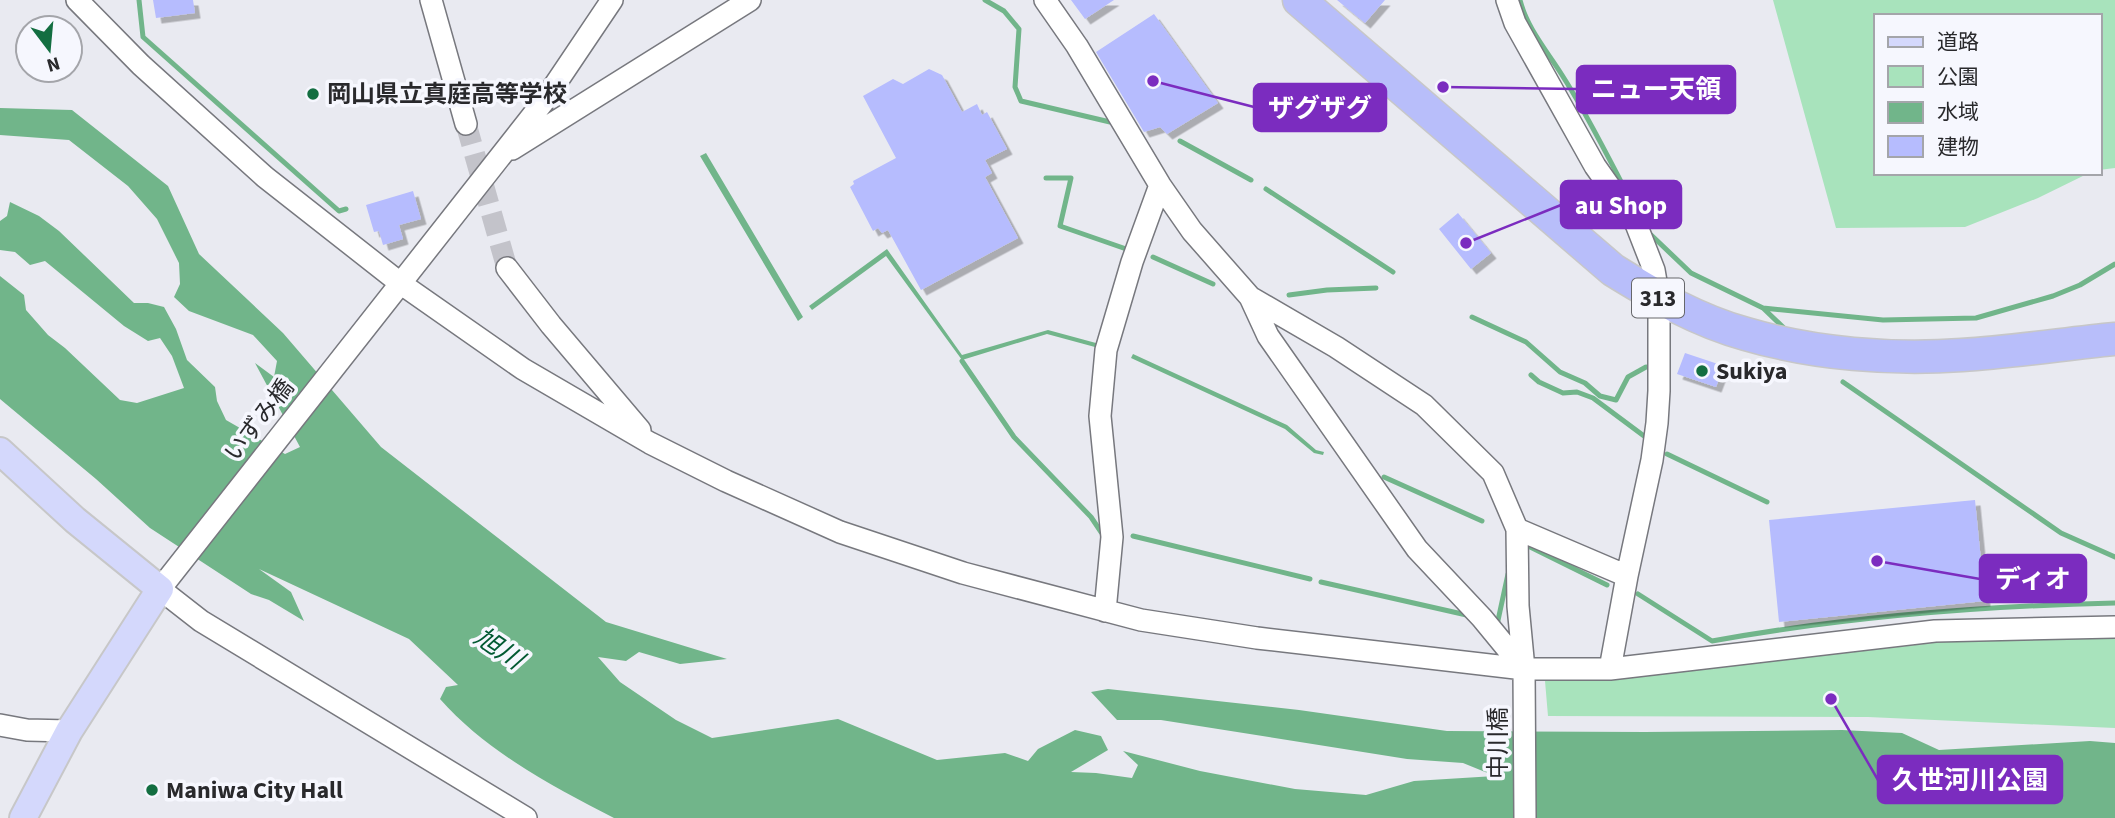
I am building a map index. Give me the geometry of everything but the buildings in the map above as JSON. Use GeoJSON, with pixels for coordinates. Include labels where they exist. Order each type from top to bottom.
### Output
{"type":"FeatureCollection","features":[{"type":"Feature","properties":{"kind":"highway","name":"313"},"geometry":{"type":"LineString","coordinates":[[1299,0],[1613,270],[1659,299],[1701,317],[1746,334],[1823,350],[1890,357],[1962,355],[2115,339]]}},
{"type":"Feature","properties":{"kind":"main road"},"geometry":{"type":"LineString","coordinates":[[0,451],[75,520],[160,589],[69,731],[23,818]]}},
{"type":"Feature","properties":{"kind":"street"},"geometry":{"type":"LineString","coordinates":[[77,0],[141,65],[265,177],[400,282],[523,369],[650,443],[726,481],[840,532],[963,573],[1141,620],[1257,638],[1524,669],[1610,669],[1935,631],[2115,627]]}},
{"type":"Feature","properties":{"kind":"street"},"geometry":{"type":"LineString","coordinates":[[431,0],[466,124]]}},
{"type":"Feature","properties":{"kind":"street","name":"いずみ橋"},"geometry":{"type":"LineString","coordinates":[[160,589],[544,101],[612,0]]}},
{"type":"Feature","properties":{"kind":"street"},"geometry":{"type":"LineString","coordinates":[[499,157],[750,0]]}},
{"type":"Feature","properties":{"kind":"street"},"geometry":{"type":"LineString","coordinates":[[1045,0],[1077,46],[1160,186],[1192,230],[1250,297],[1268,336],[1417,548],[1482,618],[1524,669]]}},
{"type":"Feature","properties":{"kind":"street"},"geometry":{"type":"LineString","coordinates":[[1507,0],[1516,23],[1595,166],[1636,224],[1654,270],[1659,299],[1657,423],[1610,669]]}},
{"type":"Feature","properties":{"kind":"street"},"geometry":{"type":"LineString","coordinates":[[1105,611],[1112,537],[1100,416],[1106,350],[1132,262],[1160,186]]}},
{"type":"Feature","properties":{"kind":"street"},"geometry":{"type":"LineString","coordinates":[[507,268],[551,326],[650,443]]}},
{"type":"Feature","properties":{"kind":"street"},"geometry":{"type":"LineString","coordinates":[[1250,297],[1336,347],[1424,405],[1493,473],[1517,529],[1626,576]]}},
{"type":"Feature","properties":{"kind":"street","name":"中川橋"},"geometry":{"type":"LineString","coordinates":[[1517,529],[1518,606],[1524,669],[1525,818]]}},
{"type":"Feature","properties":{"kind":"street"},"geometry":{"type":"LineString","coordinates":[[160,589],[201,621],[526,818]]}},
{"type":"Feature","properties":{"kind":"street"},"geometry":{"type":"LineString","coordinates":[[0,726],[69,731]]}},
{"type":"Feature","properties":{"kind":"green space"},"geometry":{"type":"Polygon","coordinates":[[[1773,0],[2115,0],[2115,168],[2101,170],[2101,14],[1874,14],[1874,175],[2085,175],[2038,198],[1965,227],[1836,228],[1773,0]]]}},
{"type":"Feature","properties":{"kind":"green space"},"geometry":{"type":"Polygon","coordinates":[[[1968,639],[2115,639],[2115,728],[1868,717],[1548,716],[1545,681],[1609,680],[1968,639]]]}},
{"type":"Feature","properties":{"kind":"water","name":"旭川"},"geometry":{"type":"Polygon","coordinates":[[[0,108],[72,110],[168,186],[199,254],[283,333],[381,447],[606,622],[727,659],[680,664],[639,652],[626,661],[598,657],[620,682],[676,720],[712,738],[838,719],[937,760],[1005,753],[1028,761],[1038,749],[1075,730],[1101,736],[1108,750],[1071,772],[1132,778],[1138,765],[1123,751],[1200,771],[1295,789],[1366,795],[1414,781],[1495,776],[1463,763],[1407,759],[1161,720],[1117,720],[1091,692],[1108,689],[1299,710],[1447,731],[1842,730],[1902,733],[1939,750],[2090,741],[2115,743],[2115,818],[614,818],[499,752],[458,718],[440,699],[446,687],[458,685],[409,639],[259,569],[291,592],[304,621],[269,600],[251,594],[150,528],[0,399],[0,276],[24,295],[26,310],[48,335],[120,400],[137,403],[184,388],[172,356],[160,338],[148,341],[124,326],[45,261],[30,265],[15,252],[0,250],[0,221],[7,216],[10,202],[39,216],[59,231],[134,303],[164,307],[176,329],[187,360],[215,387],[217,401],[226,420],[285,454],[300,447],[255,363],[274,377],[277,361],[253,335],[189,311],[174,297],[180,284],[179,263],[157,219],[128,186],[69,140],[0,135],[0,108]]]}},
{"type":"Feature","properties":{"kind":"water"},"geometry":{"type":"Polygon","coordinates":[[[706,153],[803,317],[798,321],[700,156],[706,153]]]}},
{"type":"Feature","properties":{"kind":"water"},"geometry":{"type":"Polygon","coordinates":[[[887,249],[962,355],[1048,330],[1107,346],[1106,350],[1047,334],[962,360],[886,256],[812,310],[809,306],[887,249]]]}},
{"type":"Feature","properties":{"kind":"water"},"geometry":{"type":"Polygon","coordinates":[[[1133,354],[1287,425],[1316,450],[1324,452],[1323,455],[1314,453],[1285,429],[1131,358],[1133,354]]]}},
{"type":"Feature","properties":{"kind":"waterway"},"geometry":{"type":"LineString","coordinates":[[139,0],[143,37],[339,211],[346,209]]}},
{"type":"Feature","properties":{"kind":"waterway"},"geometry":{"type":"LineString","coordinates":[[985,0],[1004,11],[1019,29],[1015,87],[1021,101],[1110,122]]}},
{"type":"Feature","properties":{"kind":"waterway"},"geometry":{"type":"LineString","coordinates":[[1520,0],[1532,30],[1580,105],[1630,199]]}},
{"type":"Feature","properties":{"kind":"waterway"},"geometry":{"type":"LineString","coordinates":[[1180,141],[1251,180]]}},
{"type":"Feature","properties":{"kind":"waterway"},"geometry":{"type":"LineString","coordinates":[[1046,178],[1071,178],[1060,226],[1132,251]]}},
{"type":"Feature","properties":{"kind":"waterway"},"geometry":{"type":"LineString","coordinates":[[1266,189],[1393,272]]}},
{"type":"Feature","properties":{"kind":"waterway"},"geometry":{"type":"LineString","coordinates":[[1648,232],[1691,273],[1763,308],[1784,328]]}},
{"type":"Feature","properties":{"kind":"waterway"},"geometry":{"type":"LineString","coordinates":[[1153,257],[1213,284]]}},
{"type":"Feature","properties":{"kind":"waterway"},"geometry":{"type":"LineString","coordinates":[[1763,308],[1883,320],[1976,318],[2053,296],[2080,285],[2115,264]]}},
{"type":"Feature","properties":{"kind":"waterway"},"geometry":{"type":"LineString","coordinates":[[1289,295],[1376,288]]}},
{"type":"Feature","properties":{"kind":"waterway"},"geometry":{"type":"LineString","coordinates":[[1472,317],[1526,342],[1560,372],[1585,383],[1600,396],[1616,400],[1628,377],[1646,367]]}},
{"type":"Feature","properties":{"kind":"waterway"},"geometry":{"type":"LineString","coordinates":[[962,361],[1014,437],[1091,517],[1101,532]]}},
{"type":"Feature","properties":{"kind":"waterway"},"geometry":{"type":"LineString","coordinates":[[1531,375],[1539,382],[1563,393],[1577,392],[1593,398],[1648,439]]}},
{"type":"Feature","properties":{"kind":"waterway"},"geometry":{"type":"LineString","coordinates":[[1843,382],[2061,533],[2115,557]]}},
{"type":"Feature","properties":{"kind":"waterway"},"geometry":{"type":"LineString","coordinates":[[1667,454],[1767,502]]}},
{"type":"Feature","properties":{"kind":"waterway"},"geometry":{"type":"LineString","coordinates":[[1384,477],[1482,521]]}},
{"type":"Feature","properties":{"kind":"waterway"},"geometry":{"type":"LineString","coordinates":[[1133,536],[1310,579]]}},
{"type":"Feature","properties":{"kind":"waterway"},"geometry":{"type":"LineString","coordinates":[[1522,543],[1607,585]]}},
{"type":"Feature","properties":{"kind":"waterway"},"geometry":{"type":"LineString","coordinates":[[1497,625],[1508,574]]}},
{"type":"Feature","properties":{"kind":"waterway"},"geometry":{"type":"LineString","coordinates":[[1321,582],[1471,616]]}},
{"type":"Feature","properties":{"kind":"waterway"},"geometry":{"type":"LineString","coordinates":[[1638,594],[1712,641],[1812,625],[1912,614],[2115,603]]}},
{"type":"Feature","properties":{"kind":"tunnel"},"geometry":{"type":"LineString","coordinates":[[466,124],[507,268]]}},
{"type":"Feature","properties":{"kind":"place","name":"ザグザグ"},"geometry":{"type":"Point","coordinates":[1153,81]}},
{"type":"Feature","properties":{"kind":"place","name":"ニュー天領"},"geometry":{"type":"Point","coordinates":[1443,87]}},
{"type":"Feature","properties":{"kind":"place","name":"岡山県立真庭高等学校"},"geometry":{"type":"Point","coordinates":[313,94]}},
{"type":"Feature","properties":{"kind":"place","name":"au Shop"},"geometry":{"type":"Point","coordinates":[1466,243]}},
{"type":"Feature","properties":{"kind":"place","name":"Sukiya"},"geometry":{"type":"Point","coordinates":[1702,371]}},
{"type":"Feature","properties":{"kind":"place","name":"ディオ"},"geometry":{"type":"Point","coordinates":[1877,561]}},
{"type":"Feature","properties":{"kind":"place","name":"久世河川公園"},"geometry":{"type":"Point","coordinates":[1831,699]}},
{"type":"Feature","properties":{"kind":"place","name":"Maniwa City Hall"},"geometry":{"type":"Point","coordinates":[152,790]}}]}
